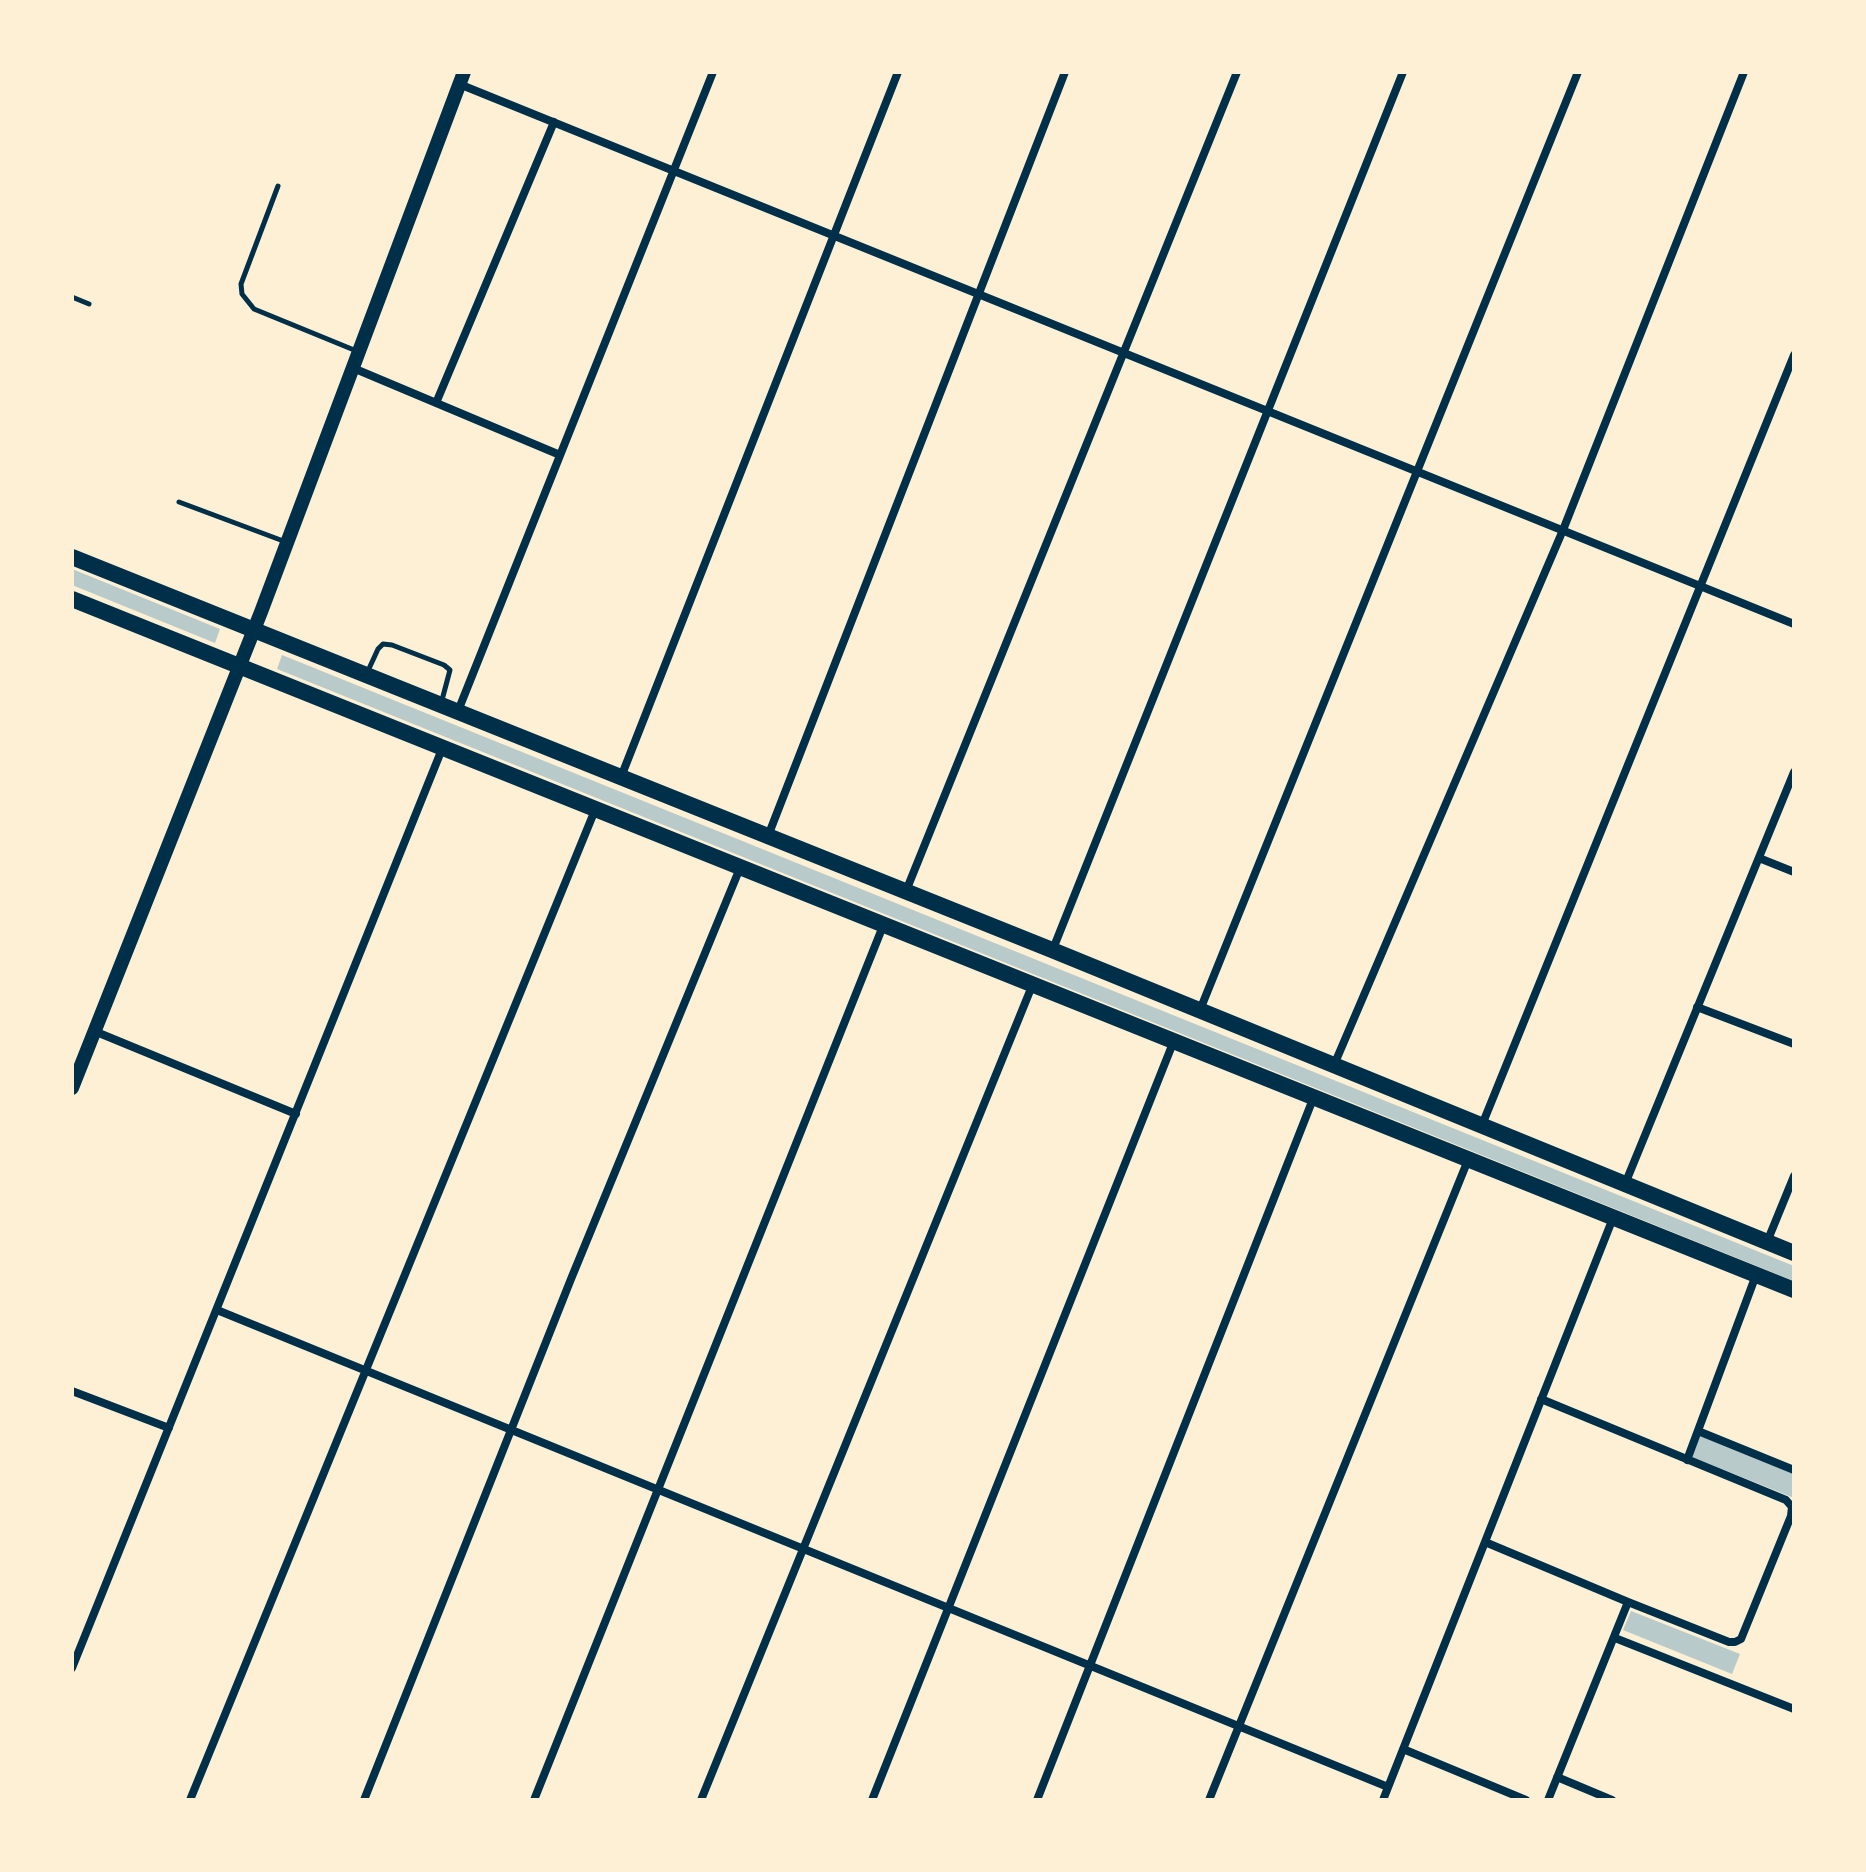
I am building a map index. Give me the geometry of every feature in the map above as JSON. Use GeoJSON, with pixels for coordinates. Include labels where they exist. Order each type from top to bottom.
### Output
{"type":"FeatureCollection","features":[{"type":"Feature","properties":{"kind":"main road"},"geometry":{"type":"LineString","coordinates":[[72,1088],[287,542],[462,78]]}},
{"type":"Feature","properties":{"kind":"main road"},"geometry":{"type":"LineString","coordinates":[[72,557],[1052,950],[1794,1253]]}},
{"type":"Feature","properties":{"kind":"main road"},"geometry":{"type":"LineString","coordinates":[[72,599],[1794,1290]]}},
{"type":"Feature","properties":{"kind":"street"},"geometry":{"type":"LineString","coordinates":[[458,712],[713,72]]}},
{"type":"Feature","properties":{"kind":"street"},"geometry":{"type":"LineString","coordinates":[[621,778],[898,72]]}},
{"type":"Feature","properties":{"kind":"street"},"geometry":{"type":"LineString","coordinates":[[768,837],[1065,72]]}},
{"type":"Feature","properties":{"kind":"street"},"geometry":{"type":"LineString","coordinates":[[906,892],[1237,72]]}},
{"type":"Feature","properties":{"kind":"street"},"geometry":{"type":"LineString","coordinates":[[1052,950],[1403,72]]}},
{"type":"Feature","properties":{"kind":"street"},"geometry":{"type":"LineString","coordinates":[[1200,1010],[1578,72]]}},
{"type":"Feature","properties":{"kind":"street"},"geometry":{"type":"LineString","coordinates":[[1334,1065],[1563,530],[1744,72]]}},
{"type":"Feature","properties":{"kind":"street"},"geometry":{"type":"LineString","coordinates":[[462,78],[554,122],[1794,624]]}},
{"type":"Feature","properties":{"kind":"street"},"geometry":{"type":"LineString","coordinates":[[436,403],[554,122]]}},
{"type":"Feature","properties":{"kind":"street"},"geometry":{"type":"LineString","coordinates":[[1482,1125],[1794,355]]}},
{"type":"Feature","properties":{"kind":"street"},"geometry":{"type":"LineString","coordinates":[[353,368],[560,455]]}},
{"type":"Feature","properties":{"kind":"street"},"geometry":{"type":"LineString","coordinates":[[72,1668],[442,749]]}},
{"type":"Feature","properties":{"kind":"street"},"geometry":{"type":"LineString","coordinates":[[1625,1184],[1794,772]]}},
{"type":"Feature","properties":{"kind":"street"},"geometry":{"type":"LineString","coordinates":[[190,1800],[595,810]]}},
{"type":"Feature","properties":{"kind":"street"},"geometry":{"type":"LineString","coordinates":[[1759,858],[1794,872]]}},
{"type":"Feature","properties":{"kind":"street"},"geometry":{"type":"LineString","coordinates":[[364,1800],[511,1429],[740,868]]}},
{"type":"Feature","properties":{"kind":"street"},"geometry":{"type":"LineString","coordinates":[[534,1800],[883,926]]}},
{"type":"Feature","properties":{"kind":"street"},"geometry":{"type":"LineString","coordinates":[[701,1800],[1032,986]]}},
{"type":"Feature","properties":{"kind":"street"},"geometry":{"type":"LineString","coordinates":[[1697,1007],[1794,1044]]}},
{"type":"Feature","properties":{"kind":"street"},"geometry":{"type":"LineString","coordinates":[[94,1031],[296,1114]]}},
{"type":"Feature","properties":{"kind":"street"},"geometry":{"type":"LineString","coordinates":[[872,1800],[1173,1043]]}},
{"type":"Feature","properties":{"kind":"street"},"geometry":{"type":"LineString","coordinates":[[1037,1800],[1313,1099]]}},
{"type":"Feature","properties":{"kind":"street"},"geometry":{"type":"LineString","coordinates":[[1209,1800],[1468,1160]]}},
{"type":"Feature","properties":{"kind":"street"},"geometry":{"type":"LineString","coordinates":[[1767,1242],[1794,1176]]}},
{"type":"Feature","properties":{"kind":"street"},"geometry":{"type":"LineString","coordinates":[[1383,1800],[1613,1218]]}},
{"type":"Feature","properties":{"kind":"street"},"geometry":{"type":"LineString","coordinates":[[1687,1460],[1756,1275]]}},
{"type":"Feature","properties":{"kind":"street"},"geometry":{"type":"LineString","coordinates":[[217,1310],[1388,1787]]}},
{"type":"Feature","properties":{"kind":"street"},"geometry":{"type":"LineString","coordinates":[[72,1391],[169,1428]]}},
{"type":"Feature","properties":{"kind":"street"},"geometry":{"type":"LineString","coordinates":[[1485,1542],[1729,1642],[1741,1639],[1791,1516],[1792,1507],[1786,1500],[1541,1399]]}},
{"type":"Feature","properties":{"kind":"street"},"geometry":{"type":"LineString","coordinates":[[1698,1431],[1794,1470]]}},
{"type":"Feature","properties":{"kind":"street"},"geometry":{"type":"LineString","coordinates":[[1548,1800],[1628,1602]]}},
{"type":"Feature","properties":{"kind":"street"},"geometry":{"type":"LineString","coordinates":[[1615,1638],[1794,1709]]}},
{"type":"Feature","properties":{"kind":"street"},"geometry":{"type":"LineString","coordinates":[[1403,1749],[1526,1800]]}},
{"type":"Feature","properties":{"kind":"street"},"geometry":{"type":"LineString","coordinates":[[1557,1777],[1612,1800]]}},
{"type":"Feature","properties":{"kind":"lane"},"geometry":{"type":"LineString","coordinates":[[278,186],[241,284],[242,294],[254,309],[359,352]]}},
{"type":"Feature","properties":{"kind":"lane"},"geometry":{"type":"LineString","coordinates":[[72,297],[89,304]]}},
{"type":"Feature","properties":{"kind":"lane"},"geometry":{"type":"LineString","coordinates":[[179,502],[287,542]]}},
{"type":"Feature","properties":{"kind":"lane"},"geometry":{"type":"LineString","coordinates":[[366,676],[383,644],[444,665],[450,670],[450,677],[440,705]]}},
{"type":"Feature","properties":{"kind":"shaded area"},"geometry":{"type":"Polygon","coordinates":[[[72,569],[220,629],[215,643],[72,585],[72,569]]]}},
{"type":"Feature","properties":{"kind":"shaded area"},"geometry":{"type":"Polygon","coordinates":[[[282,655],[1794,1266],[1794,1281],[277,669],[282,655]]]}},
{"type":"Feature","properties":{"kind":"shaded area"},"geometry":{"type":"Polygon","coordinates":[[[1700,1436],[1794,1474],[1794,1498],[1692,1457],[1700,1436]]]}},
{"type":"Feature","properties":{"kind":"shaded area"},"geometry":{"type":"Polygon","coordinates":[[[1631,1611],[1740,1654],[1732,1674],[1623,1630],[1631,1611]]]}}]}
